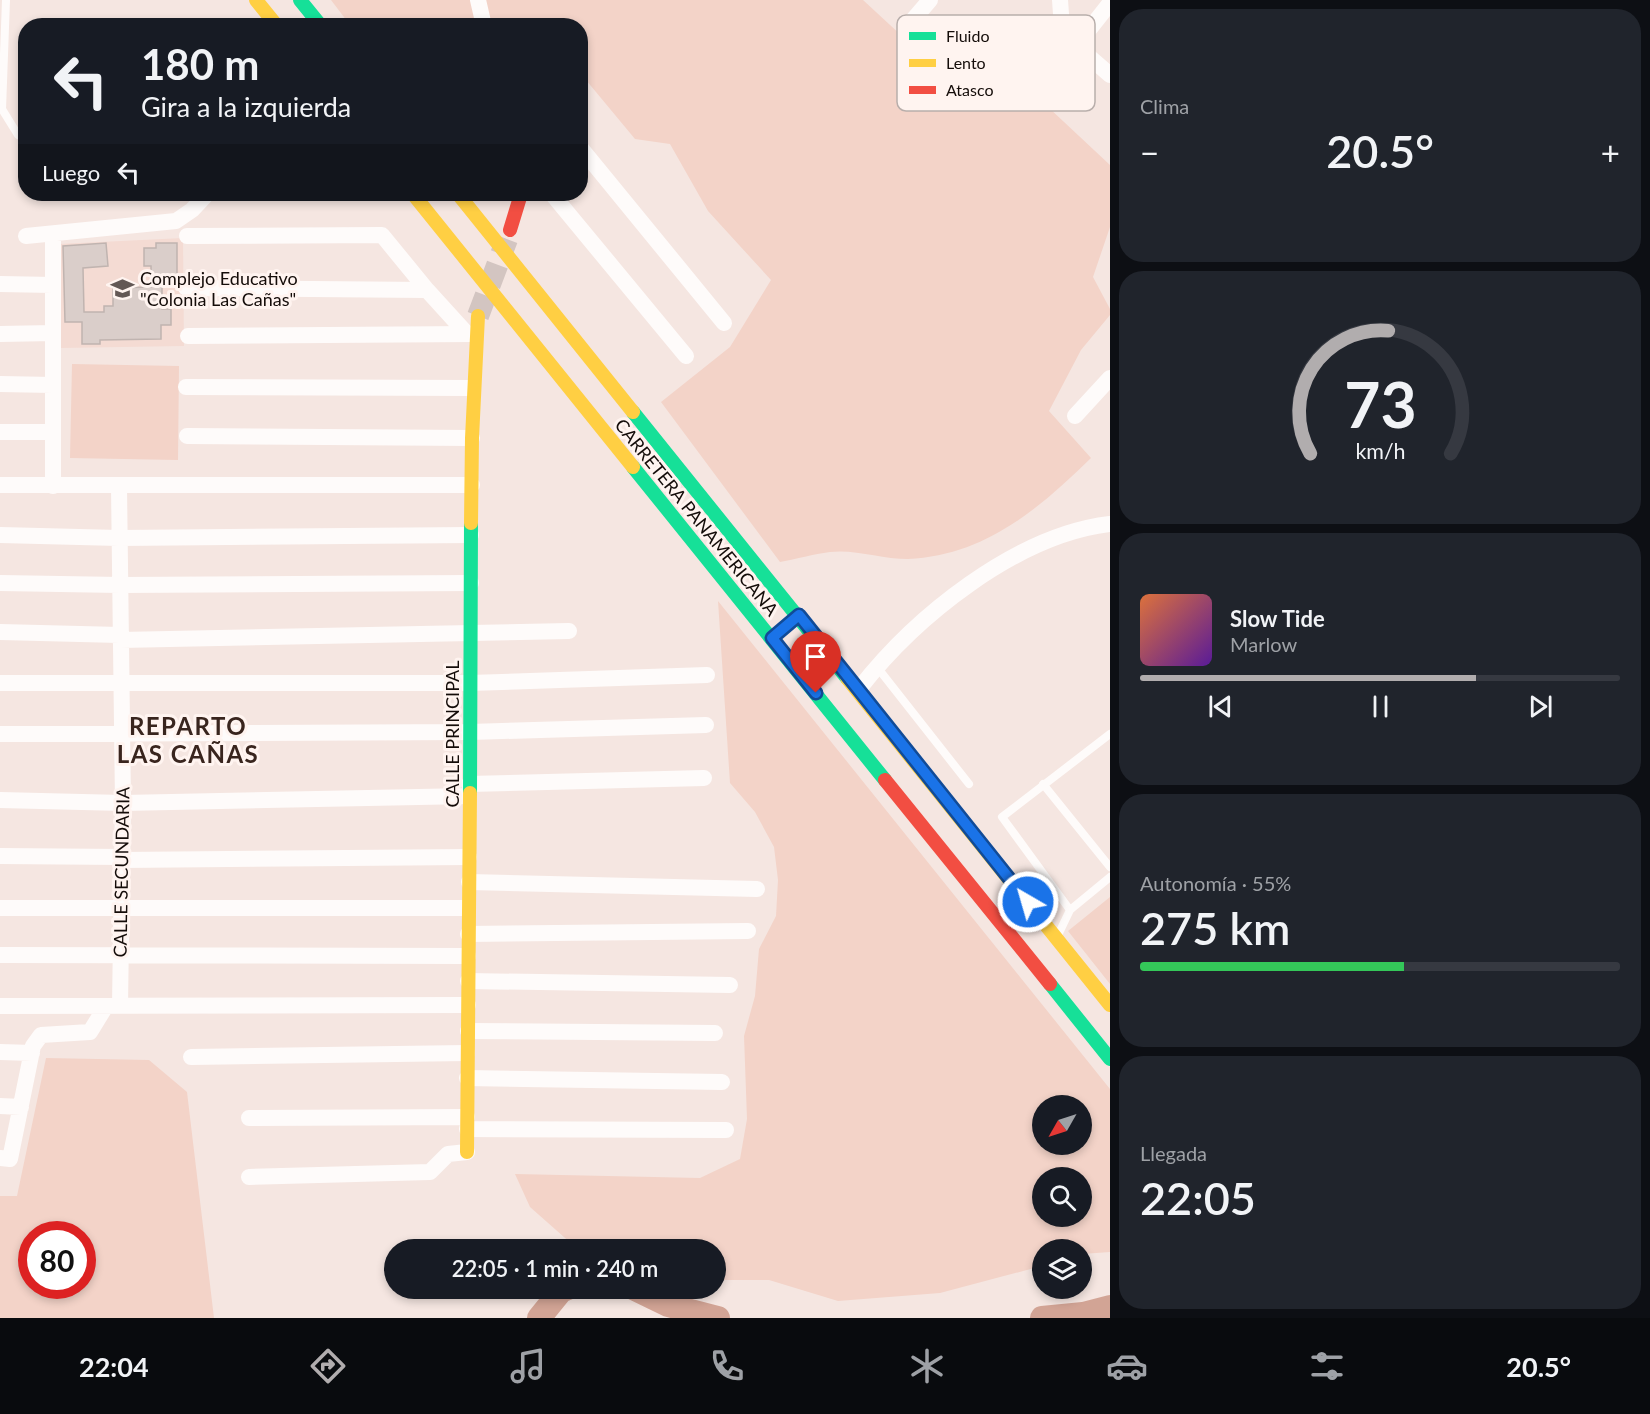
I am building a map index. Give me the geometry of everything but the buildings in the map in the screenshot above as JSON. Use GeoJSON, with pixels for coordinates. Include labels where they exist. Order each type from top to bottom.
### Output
{"type":"FeatureCollection","features":[{"type":"Feature","properties":{"kind":"main road"},"geometry":{"type":"LineString","coordinates":[[256,0],[271,18]]}},
{"type":"Feature","properties":{"kind":"main road"},"geometry":{"type":"LineString","coordinates":[[300,0],[315,18]]}},
{"type":"Feature","properties":{"kind":"main road","name":"CARRETERA PANAMERICANA"},"geometry":{"type":"LineString","coordinates":[[422,201],[480,248],[785,627],[859,689],[1056,938],[1093,978],[1110,1005]]}},
{"type":"Feature","properties":{"kind":"main road","name":"CARRETERA PANAMERICANA"},"geometry":{"type":"LineString","coordinates":[[461,201],[480,248],[785,627],[1110,1059]]}},
{"type":"Feature","properties":{"kind":"main road"},"geometry":{"type":"LineString","coordinates":[[510,230],[519,201]]}},
{"type":"Feature","properties":{"kind":"main road","name":"CALLE PRINCIPAL"},"geometry":{"type":"LineString","coordinates":[[467,1152],[472,334],[478,316]]}},
{"type":"Feature","properties":{"kind":"street"},"geometry":{"type":"LineString","coordinates":[[478,0],[482,18]]}},
{"type":"Feature","properties":{"kind":"street"},"geometry":{"type":"LineString","coordinates":[[917,15],[930,0]]}},
{"type":"Feature","properties":{"kind":"street"},"geometry":{"type":"LineString","coordinates":[[1060,0],[1061,15]]}},
{"type":"Feature","properties":{"kind":"street"},"geometry":{"type":"LineString","coordinates":[[1095,22],[1110,3]]}},
{"type":"Feature","properties":{"kind":"street"},"geometry":{"type":"LineString","coordinates":[[1095,62],[1110,75]]}},
{"type":"Feature","properties":{"kind":"street"},"geometry":{"type":"LineString","coordinates":[[588,157],[724,323]]}},
{"type":"Feature","properties":{"kind":"street"},"geometry":{"type":"LineString","coordinates":[[26,236],[177,221],[200,201]]}},
{"type":"Feature","properties":{"kind":"street"},"geometry":{"type":"LineString","coordinates":[[558,201],[686,356]]}},
{"type":"Feature","properties":{"kind":"street"},"geometry":{"type":"LineString","coordinates":[[53,234],[54,486]]}},
{"type":"Feature","properties":{"kind":"street"},"geometry":{"type":"LineString","coordinates":[[187,236],[382,235],[427,290],[472,334]]}},
{"type":"Feature","properties":{"kind":"street"},"geometry":{"type":"LineString","coordinates":[[0,284],[53,285]]}},
{"type":"Feature","properties":{"kind":"street"},"geometry":{"type":"LineString","coordinates":[[186,288],[427,290]]}},
{"type":"Feature","properties":{"kind":"street"},"geometry":{"type":"LineString","coordinates":[[0,334],[53,333]]}},
{"type":"Feature","properties":{"kind":"street"},"geometry":{"type":"LineString","coordinates":[[188,336],[472,334]]}},
{"type":"Feature","properties":{"kind":"street"},"geometry":{"type":"LineString","coordinates":[[1075,416],[1110,378]]}},
{"type":"Feature","properties":{"kind":"street"},"geometry":{"type":"LineString","coordinates":[[0,384],[53,385]]}},
{"type":"Feature","properties":{"kind":"street"},"geometry":{"type":"LineString","coordinates":[[186,387],[473,388]]}},
{"type":"Feature","properties":{"kind":"street"},"geometry":{"type":"LineString","coordinates":[[0,432],[53,432]]}},
{"type":"Feature","properties":{"kind":"street"},"geometry":{"type":"LineString","coordinates":[[187,436],[472,438]]}},
{"type":"Feature","properties":{"kind":"street"},"geometry":{"type":"LineString","coordinates":[[0,485],[119,487],[471,485]]}},
{"type":"Feature","properties":{"kind":"street","name":"CALLE SECUNDARIA"},"geometry":{"type":"LineString","coordinates":[[113,1006],[121,957],[123,803],[119,487]]}},
{"type":"Feature","properties":{"kind":"street"},"geometry":{"type":"LineString","coordinates":[[859,689],[901,641],[964,588],[1019,555],[1057,537],[1110,524]]}},
{"type":"Feature","properties":{"kind":"street"},"geometry":{"type":"LineString","coordinates":[[0,535],[119,538],[471,535]]}},
{"type":"Feature","properties":{"kind":"street"},"geometry":{"type":"LineString","coordinates":[[0,583],[120,585],[471,583]]}},
{"type":"Feature","properties":{"kind":"street"},"geometry":{"type":"LineString","coordinates":[[0,632],[120,637],[569,631]]}},
{"type":"Feature","properties":{"kind":"street"},"geometry":{"type":"LineString","coordinates":[[0,683],[470,683],[707,675]]}},
{"type":"Feature","properties":{"kind":"street"},"geometry":{"type":"LineString","coordinates":[[0,734],[470,732],[706,725]]}},
{"type":"Feature","properties":{"kind":"street"},"geometry":{"type":"LineString","coordinates":[[0,800],[123,803],[469,790],[704,778]]}},
{"type":"Feature","properties":{"kind":"street"},"geometry":{"type":"LineString","coordinates":[[0,856],[122,859],[469,857]]}},
{"type":"Feature","properties":{"kind":"street"},"geometry":{"type":"LineString","coordinates":[[469,882],[757,889]]}},
{"type":"Feature","properties":{"kind":"street"},"geometry":{"type":"LineString","coordinates":[[0,908],[468,908]]}},
{"type":"Feature","properties":{"kind":"street"},"geometry":{"type":"LineString","coordinates":[[468,934],[748,931]]}},
{"type":"Feature","properties":{"kind":"street"},"geometry":{"type":"LineString","coordinates":[[0,955],[468,956]]}},
{"type":"Feature","properties":{"kind":"street"},"geometry":{"type":"LineString","coordinates":[[468,981],[730,986]]}},
{"type":"Feature","properties":{"kind":"street"},"geometry":{"type":"LineString","coordinates":[[0,1006],[468,1005]]}},
{"type":"Feature","properties":{"kind":"street"},"geometry":{"type":"LineString","coordinates":[[0,1158],[10,1159],[32,1053],[41,1035],[90,1032],[113,1006]]}},
{"type":"Feature","properties":{"kind":"street"},"geometry":{"type":"LineString","coordinates":[[468,1031],[715,1033]]}},
{"type":"Feature","properties":{"kind":"street"},"geometry":{"type":"LineString","coordinates":[[0,1053],[32,1053]]}},
{"type":"Feature","properties":{"kind":"street"},"geometry":{"type":"LineString","coordinates":[[191,1057],[467,1053]]}},
{"type":"Feature","properties":{"kind":"street"},"geometry":{"type":"LineString","coordinates":[[467,1078],[722,1082]]}},
{"type":"Feature","properties":{"kind":"street"},"geometry":{"type":"LineString","coordinates":[[0,1106],[21,1107]]}},
{"type":"Feature","properties":{"kind":"street"},"geometry":{"type":"LineString","coordinates":[[249,1118],[726,1130]]}},
{"type":"Feature","properties":{"kind":"street"},"geometry":{"type":"LineString","coordinates":[[249,1177],[430,1172],[448,1154],[467,1152]]}},
{"type":"Feature","properties":{"kind":"lane"},"geometry":{"type":"LineString","coordinates":[[6,0],[2,109],[18,135]]}},
{"type":"Feature","properties":{"kind":"lane"},"geometry":{"type":"LineString","coordinates":[[877,666],[969,784]]}},
{"type":"Feature","properties":{"kind":"lane"},"geometry":{"type":"LineString","coordinates":[[1070,910],[1002,817],[1110,734]]}},
{"type":"Feature","properties":{"kind":"lane"},"geometry":{"type":"LineString","coordinates":[[1043,784],[1110,867]]}},
{"type":"Feature","properties":{"kind":"lane"},"geometry":{"type":"LineString","coordinates":[[1056,938],[1070,910],[1110,877]]}},
{"type":"Feature","properties":{"kind":"shaded area"},"geometry":{"type":"Polygon","coordinates":[[[331,0],[863,0],[897,31],[897,111],[1052,111],[1110,165],[1110,227],[1093,277],[1110,309],[1110,315],[1081,350],[1049,411],[1091,458],[1030,512],[986,539],[961,549],[936,556],[908,559],[839,551],[780,562],[661,402],[730,347],[771,280],[708,211],[670,144],[635,139],[588,82],[588,18],[345,18],[331,0]]]}},
{"type":"Feature","properties":{"kind":"shaded area","name":"Complejo Educativo \"Colonia Las Cañas\""},"geometry":{"type":"Polygon","coordinates":[[[183,238],[184,346],[61,348],[59,244],[183,238]]]}},
{"type":"Feature","properties":{"kind":"shaded area"},"geometry":{"type":"Polygon","coordinates":[[[72,364],[179,366],[178,460],[70,458],[72,364]]]}},
{"type":"Feature","properties":{"kind":"shaded area"},"geometry":{"type":"Polygon","coordinates":[[[718,601],[1110,1089],[1110,1252],[1092,1253],[1092,1239],[1032,1239],[1032,1269],[940,1293],[838,1301],[769,1280],[726,1280],[726,1239],[566,1239],[530,1207],[515,1174],[700,1178],[740,1159],[747,1119],[744,1036],[755,996],[759,949],[776,916],[778,880],[774,847],[755,812],[730,783],[718,601]]]}},
{"type":"Feature","properties":{"kind":"shaded area"},"geometry":{"type":"Polygon","coordinates":[[[1110,897],[1110,984],[1068,931],[1110,897]]]}},
{"type":"Feature","properties":{"kind":"shaded area"},"geometry":{"type":"Polygon","coordinates":[[[46,1058],[149,1060],[187,1092],[214,1318],[0,1318],[0,1196],[17,1196],[46,1058]]]}},
{"type":"Feature","properties":{"kind":"waterway"},"geometry":{"type":"LineString","coordinates":[[539,1318],[554,1299]]}},
{"type":"Feature","properties":{"kind":"waterway"},"geometry":{"type":"LineString","coordinates":[[656,1299],[668,1305],[718,1318]]}},
{"type":"Feature","properties":{"kind":"waterway"},"geometry":{"type":"LineString","coordinates":[[1042,1318],[1083,1314],[1110,1307]]}},
{"type":"Feature","properties":{"kind":"tunnel"},"geometry":{"type":"LineString","coordinates":[[478,316],[507,239]]}},
{"type":"Feature","properties":{"kind":"traffic: fast"},"geometry":{"type":"LineString","coordinates":[[300,0],[315,18]]}},
{"type":"Feature","properties":{"kind":"traffic: fast"},"geometry":{"type":"LineString","coordinates":[[633,412],[847,678]]}},
{"type":"Feature","properties":{"kind":"traffic: fast"},"geometry":{"type":"LineString","coordinates":[[633,467],[885,780]]}},
{"type":"Feature","properties":{"kind":"traffic: fast"},"geometry":{"type":"LineString","coordinates":[[470,793],[471,523]]}},
{"type":"Feature","properties":{"kind":"traffic: fast"},"geometry":{"type":"LineString","coordinates":[[1050,984],[1110,1059]]}},
{"type":"Feature","properties":{"kind":"traffic: slow"},"geometry":{"type":"LineString","coordinates":[[256,0],[271,18]]}},
{"type":"Feature","properties":{"kind":"traffic: slow"},"geometry":{"type":"LineString","coordinates":[[419,201],[633,467]]}},
{"type":"Feature","properties":{"kind":"traffic: slow"},"geometry":{"type":"LineString","coordinates":[[464,201],[633,412]]}},
{"type":"Feature","properties":{"kind":"traffic: slow"},"geometry":{"type":"LineString","coordinates":[[471,523],[472,438],[478,316]]}},
{"type":"Feature","properties":{"kind":"traffic: slow"},"geometry":{"type":"LineString","coordinates":[[847,678],[1110,1005]]}},
{"type":"Feature","properties":{"kind":"traffic: slow"},"geometry":{"type":"LineString","coordinates":[[467,1152],[470,793]]}},
{"type":"Feature","properties":{"kind":"traffic: jam"},"geometry":{"type":"LineString","coordinates":[[510,230],[519,201]]}},
{"type":"Feature","properties":{"kind":"traffic: jam"},"geometry":{"type":"LineString","coordinates":[[885,780],[1050,984]]}},
{"type":"Feature","properties":{"kind":"place","name":"Complejo Educativo \"Colonia Las Cañas\""},"geometry":{"type":"Point","coordinates":[122,288]}},
{"type":"Feature","properties":{"kind":"district","name":"REPARTO LAS CAÑAS"},"geometry":{"type":"Point","coordinates":[188,739]}},
{"type":"Feature","properties":{"kind":"route"},"geometry":{"type":"LineString","coordinates":[[816,693],[772,638],[799,615],[1028,902]]}}]}
